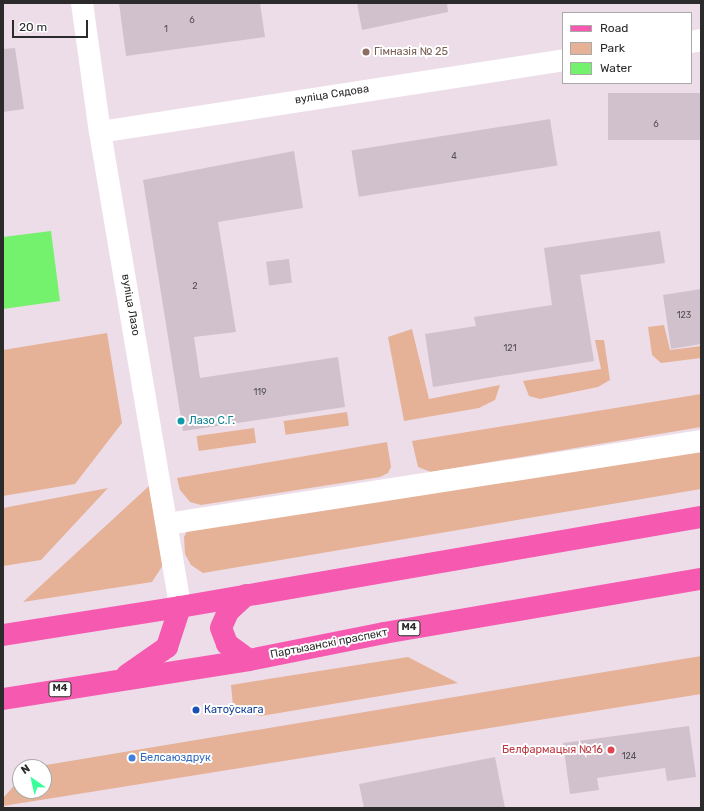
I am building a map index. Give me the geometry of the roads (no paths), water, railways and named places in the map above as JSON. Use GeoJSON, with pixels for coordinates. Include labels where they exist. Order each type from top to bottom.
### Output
{"type":"FeatureCollection","features":[{"type":"Feature","properties":{"kind":"main road"},"geometry":{"type":"LineString","coordinates":[[3,635],[180,607],[701,517]]}},
{"type":"Feature","properties":{"kind":"main road","name":"Партызанскі праспект"},"geometry":{"type":"LineString","coordinates":[[3,698],[249,660],[391,631],[701,578]]}},
{"type":"Feature","properties":{"kind":"main road"},"geometry":{"type":"LineString","coordinates":[[246,595],[228,612],[221,628],[227,644],[249,660]]}},
{"type":"Feature","properties":{"kind":"main road"},"geometry":{"type":"LineString","coordinates":[[118,680],[168,647],[180,607]]}},
{"type":"Feature","properties":{"kind":"street","name":"вуліца Лазо"},"geometry":{"type":"LineString","coordinates":[[82,3],[100,132],[180,607]]}},
{"type":"Feature","properties":{"kind":"street","name":"вуліца Сядова"},"geometry":{"type":"LineString","coordinates":[[100,132],[562,60]]}},
{"type":"Feature","properties":{"kind":"street"},"geometry":{"type":"LineString","coordinates":[[167,524],[701,441]]}},
{"type":"Feature","properties":{"kind":"water"},"geometry":{"type":"Polygon","coordinates":[[[51,231],[60,301],[3,309],[3,237],[51,231]]]}},
{"type":"Feature","properties":{"kind":"place","name":"Гімназія № 25"},"geometry":{"type":"Point","coordinates":[366,52]}},
{"type":"Feature","properties":{"kind":"place","name":"Лазо С.Г."},"geometry":{"type":"Point","coordinates":[181,421]}},
{"type":"Feature","properties":{"kind":"place","name":"Катоўскага"},"geometry":{"type":"Point","coordinates":[196,710]}},
{"type":"Feature","properties":{"kind":"place","name":"Белфармацыя №16"},"geometry":{"type":"Point","coordinates":[611,750]}},
{"type":"Feature","properties":{"kind":"place","name":"Белсаюздрук"},"geometry":{"type":"Point","coordinates":[132,758]}}]}
